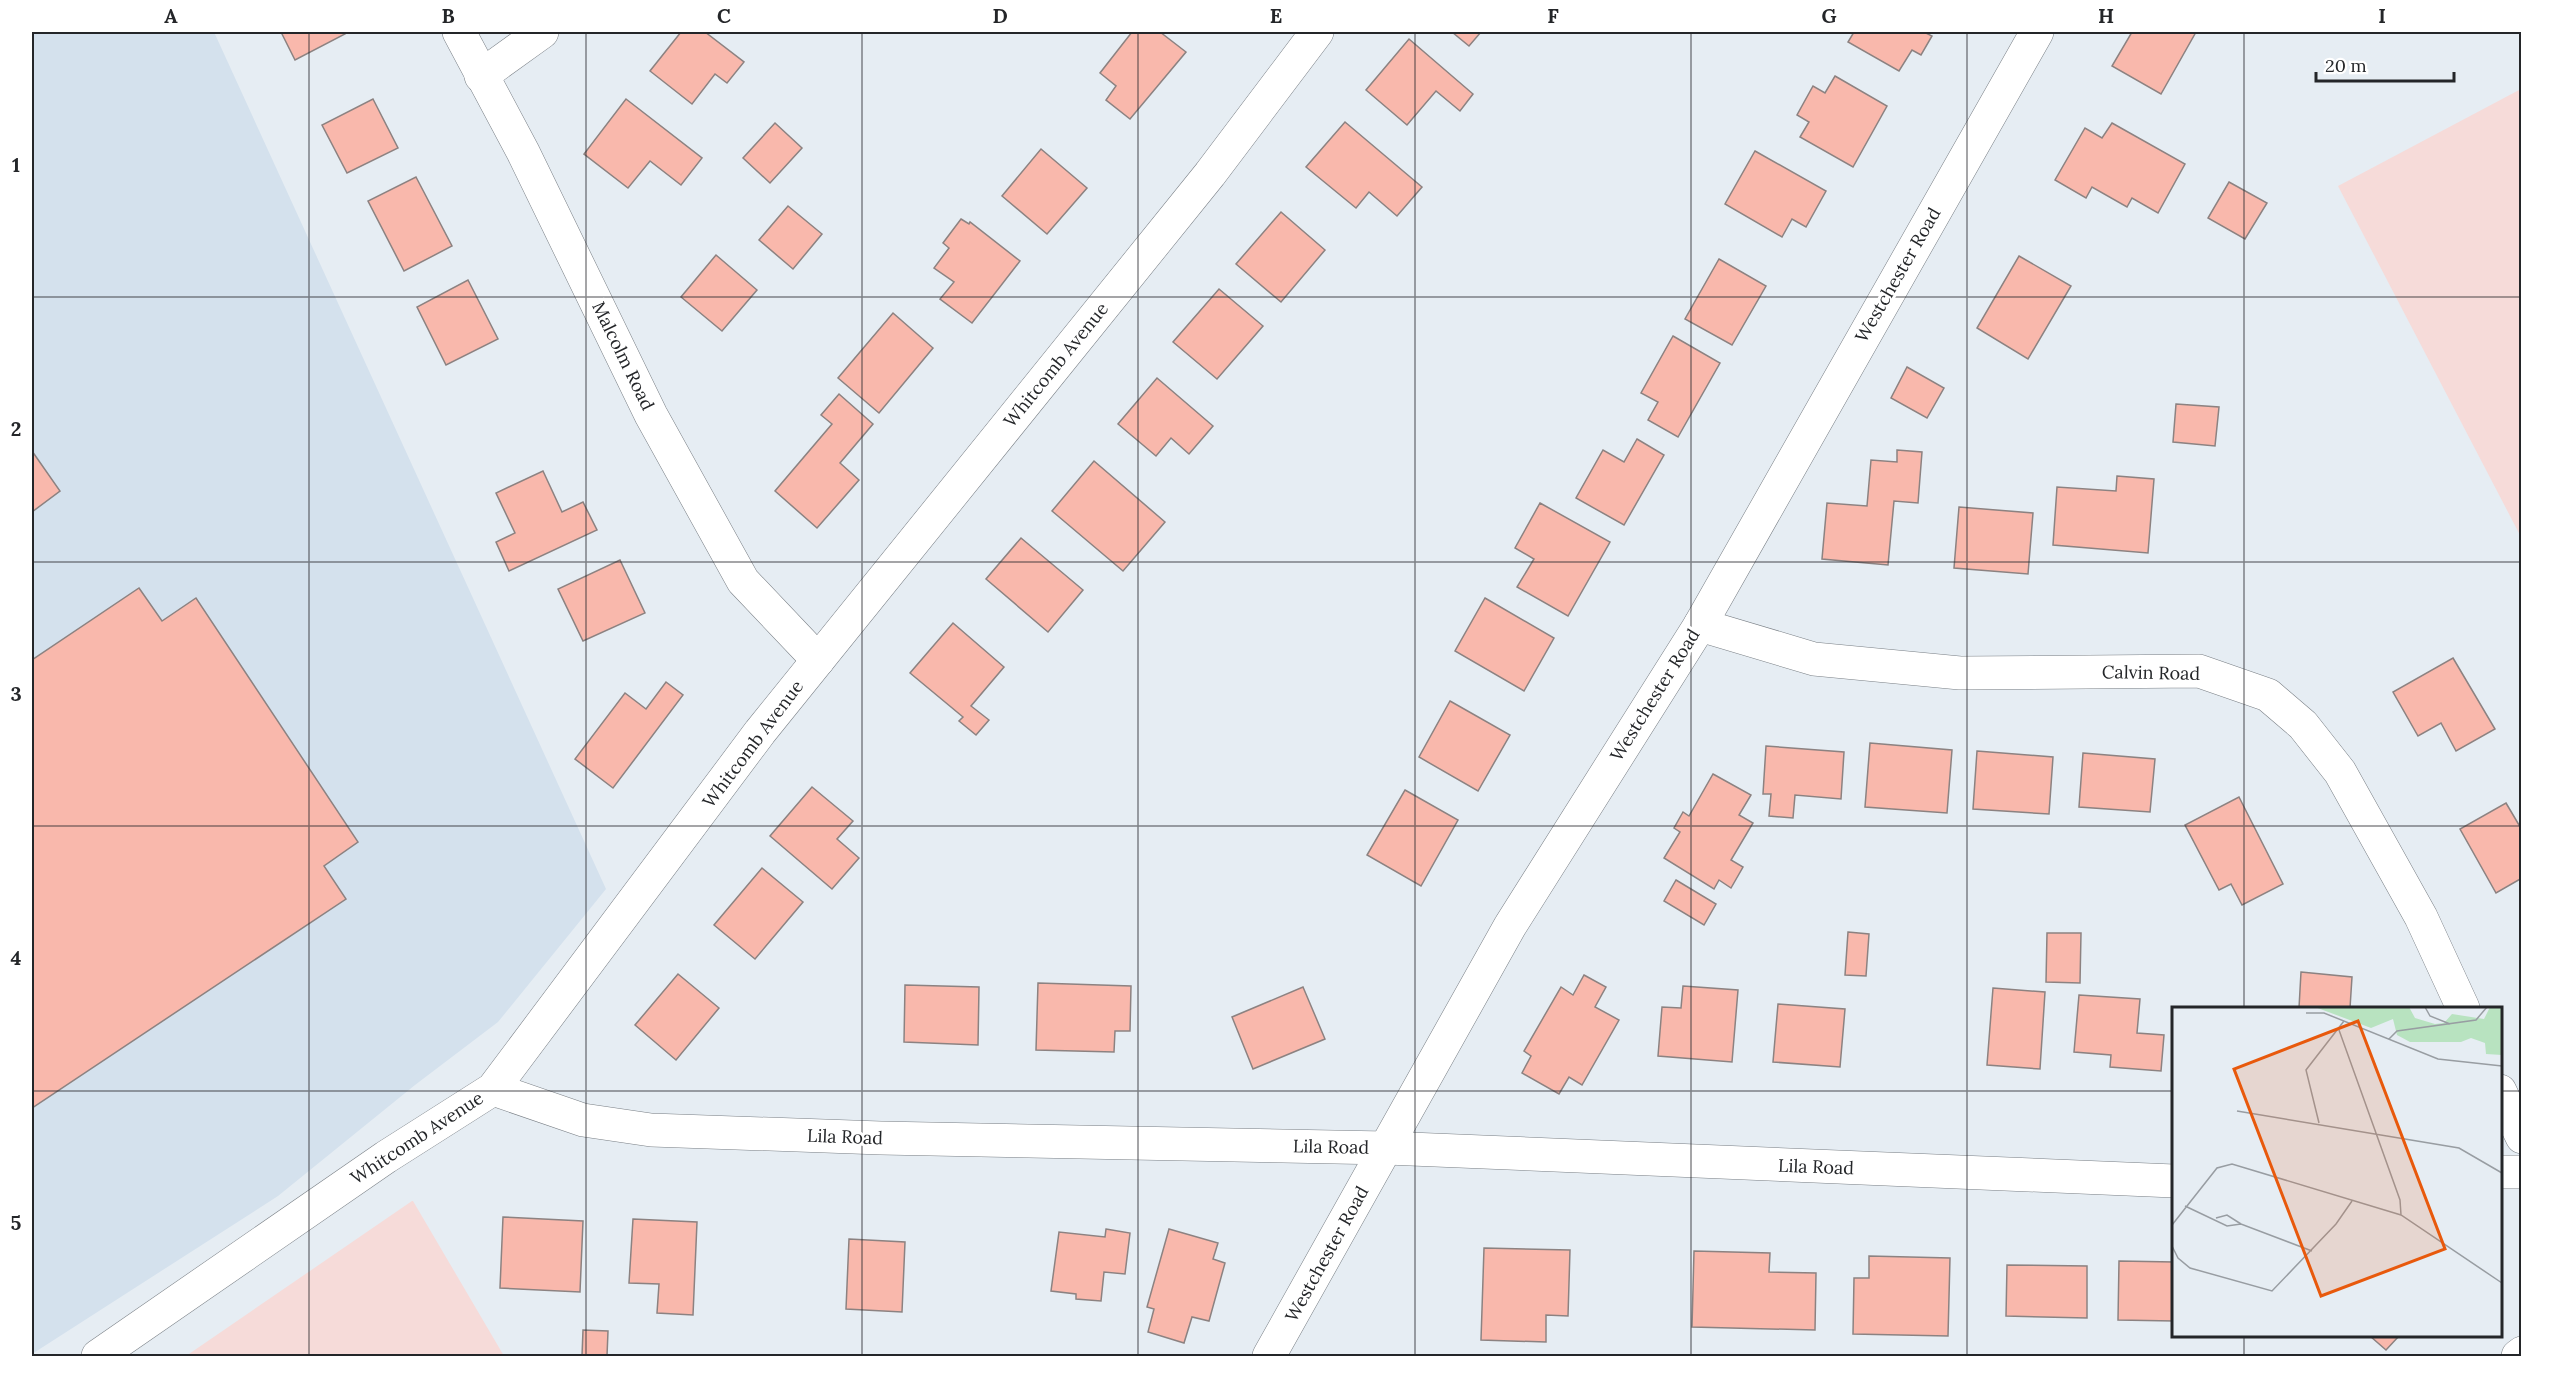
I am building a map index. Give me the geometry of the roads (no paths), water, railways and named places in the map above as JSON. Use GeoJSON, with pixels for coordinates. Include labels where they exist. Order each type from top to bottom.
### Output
{"type":"FeatureCollection","features":[{"type":"Feature","properties":{"kind":"street","name":"Malcolm Road"},"geometry":{"type":"LineString","coordinates":[[459,32],[523,152],[651,415],[743,581],[818,660]]}},
{"type":"Feature","properties":{"kind":"street"},"geometry":{"type":"LineString","coordinates":[[481,76],[542,32]]}},
{"type":"Feature","properties":{"kind":"street","name":"Whitcomb Avenue"},"geometry":{"type":"LineString","coordinates":[[98,1356],[386,1157],[493,1089],[760,732],[1210,174],[1317,32]]}},
{"type":"Feature","properties":{"kind":"street","name":"Westchester Road"},"geometry":{"type":"LineString","coordinates":[[1269,1356],[1510,926],[1700,625],[2037,32]]}},
{"type":"Feature","properties":{"kind":"street","name":"Calvin Road"},"geometry":{"type":"LineString","coordinates":[[1700,625],[1814,659],[1960,673],[2199,671],[2268,695],[2303,725],[2340,772],[2421,917],[2463,1007]]}},
{"type":"Feature","properties":{"kind":"street","name":"Lila Road"},"geometry":{"type":"LineString","coordinates":[[493,1089],[583,1120],[651,1130],[904,1139],[1386,1148],[2172,1181]]}},
{"type":"Feature","properties":{"kind":"street"},"geometry":{"type":"LineString","coordinates":[[2502,1095],[2522,1137]]}},
{"type":"Feature","properties":{"kind":"street"},"geometry":{"type":"LineString","coordinates":[[2502,1172],[2522,1172]]}},
{"type":"Feature","properties":{"kind":"street"},"geometry":{"type":"LineString","coordinates":[[2518,1356],[2522,1353]]}}]}
